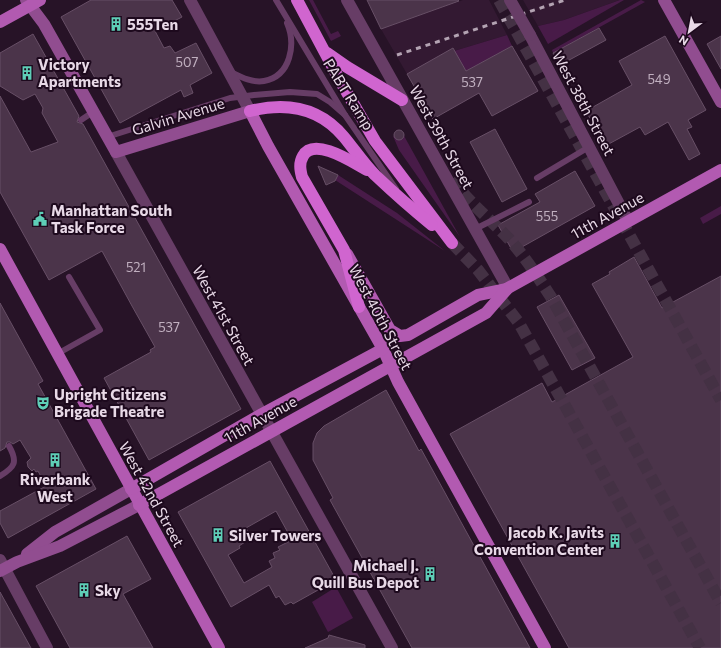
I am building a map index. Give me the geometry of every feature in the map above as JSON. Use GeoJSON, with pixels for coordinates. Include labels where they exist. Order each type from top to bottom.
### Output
{"type":"FeatureCollection","features":[{"type":"Feature","properties":{"kind":"highway"},"geometry":{"type":"LineString","coordinates":[[250,111],[271,107],[290,106],[307,110],[318,115],[343,135],[374,174],[452,243],[385,156],[322,48],[297,0]]}},
{"type":"Feature","properties":{"kind":"highway"},"geometry":{"type":"LineString","coordinates":[[322,48],[338,62],[402,100]]}},
{"type":"Feature","properties":{"kind":"highway"},"geometry":{"type":"LineString","coordinates":[[359,307],[344,250],[302,177],[300,170],[302,158],[308,150],[324,149],[331,151],[374,174]]}},
{"type":"Feature","properties":{"kind":"main road"},"geometry":{"type":"LineString","coordinates":[[664,0],[721,102]]}},
{"type":"Feature","properties":{"kind":"main road"},"geometry":{"type":"LineString","coordinates":[[0,22],[32,2]]}},
{"type":"Feature","properties":{"kind":"main road","name":"West 41st Street"},"geometry":{"type":"LineString","coordinates":[[32,2],[116,152]]}},
{"type":"Feature","properties":{"kind":"main road","name":"Galvin Avenue"},"geometry":{"type":"LineString","coordinates":[[116,152],[250,111]]}},
{"type":"Feature","properties":{"kind":"main road","name":"West 40th Street"},"geometry":{"type":"LineString","coordinates":[[250,111],[271,153],[383,349],[390,366],[545,648]]}},
{"type":"Feature","properties":{"kind":"main road","name":"11th Avenue"},"geometry":{"type":"LineString","coordinates":[[396,335],[408,335],[478,296],[508,288],[721,170]]}},
{"type":"Feature","properties":{"kind":"main road","name":"West 42nd Street"},"geometry":{"type":"LineString","coordinates":[[0,250],[219,648]]}},
{"type":"Feature","properties":{"kind":"main road","name":"West 40th Street"},"geometry":{"type":"LineString","coordinates":[[344,250],[390,330],[396,335]]}},
{"type":"Feature","properties":{"kind":"main road","name":"11th Avenue"},"geometry":{"type":"LineString","coordinates":[[1,567],[60,546],[139,505],[486,312],[508,288]]}},
{"type":"Feature","properties":{"kind":"main road","name":"11th Avenue"},"geometry":{"type":"LineString","coordinates":[[16,562],[54,532],[262,414],[383,349]]}},
{"type":"Feature","properties":{"kind":"street","name":"West 40th Street"},"geometry":{"type":"LineString","coordinates":[[190,0],[250,111]]}},
{"type":"Feature","properties":{"kind":"street","name":"West 39th Street"},"geometry":{"type":"LineString","coordinates":[[347,0],[508,288]]}},
{"type":"Feature","properties":{"kind":"street","name":"West 38th Street"},"geometry":{"type":"LineString","coordinates":[[510,0],[628,221]]}},
{"type":"Feature","properties":{"kind":"street","name":"West 41st Street"},"geometry":{"type":"LineString","coordinates":[[116,152],[392,648]]}},
{"type":"Feature","properties":{"kind":"street"},"geometry":{"type":"LineString","coordinates":[[1,567],[47,648]]}},
{"type":"Feature","properties":{"kind":"lane","name":"PABT Ramp"},"geometry":{"type":"LineString","coordinates":[[276,1],[294,34],[345,115],[404,200]]}},
{"type":"Feature","properties":{"kind":"lane"},"geometry":{"type":"LineString","coordinates":[[229,70],[250,80],[263,81],[273,77],[287,64],[294,34]]}},
{"type":"Feature","properties":{"kind":"lane"},"geometry":{"type":"LineString","coordinates":[[107,137],[242,96],[290,92],[317,94],[330,102],[345,115]]}},
{"type":"Feature","properties":{"kind":"lane"},"geometry":{"type":"LineString","coordinates":[[81,120],[93,112]]}},
{"type":"Feature","properties":{"kind":"lane"},"geometry":{"type":"LineString","coordinates":[[537,178],[589,148]]}},
{"type":"Feature","properties":{"kind":"lane"},"geometry":{"type":"LineString","coordinates":[[475,229],[528,202]]}},
{"type":"Feature","properties":{"kind":"lane"},"geometry":{"type":"LineString","coordinates":[[57,354],[100,330],[69,277]]}},
{"type":"Feature","properties":{"kind":"lane"},"geometry":{"type":"LineString","coordinates":[[383,349],[396,335]]}},
{"type":"Feature","properties":{"kind":"lane"},"geometry":{"type":"LineString","coordinates":[[0,476],[9,470],[14,464],[14,456],[10,446]]}},
{"type":"Feature","properties":{"kind":"shaded area"},"geometry":{"type":"Polygon","coordinates":[[[309,0],[313,0],[331,34],[338,31],[341,36],[331,41],[309,0]]]}},
{"type":"Feature","properties":{"kind":"shaded area"},"geometry":{"type":"Polygon","coordinates":[[[463,0],[489,0],[507,35],[454,51],[453,48],[407,74],[381,29],[463,0]]]}},
{"type":"Feature","properties":{"kind":"shaded area"},"geometry":{"type":"Polygon","coordinates":[[[523,0],[620,0],[564,20],[538,26],[523,0]]]}},
{"type":"Feature","properties":{"kind":"shaded area"},"geometry":{"type":"Polygon","coordinates":[[[620,0],[624,0],[548,44],[538,26],[564,20],[620,0]]]}},
{"type":"Feature","properties":{"kind":"shaded area"},"geometry":{"type":"Polygon","coordinates":[[[641,0],[645,2],[553,53],[552,50],[641,0]]]}},
{"type":"Feature","properties":{"kind":"shaded area"},"geometry":{"type":"Polygon","coordinates":[[[507,35],[512,46],[466,71],[454,51],[507,35]]]}},
{"type":"Feature","properties":{"kind":"shaded area"},"geometry":{"type":"Polygon","coordinates":[[[403,134],[460,237],[399,150],[393,136],[399,139],[403,137],[403,134]]]}},
{"type":"Feature","properties":{"kind":"shaded area"},"geometry":{"type":"Polygon","coordinates":[[[338,175],[397,213],[445,251],[335,180],[338,175]]]}},
{"type":"Feature","properties":{"kind":"shaded area"},"geometry":{"type":"Polygon","coordinates":[[[721,206],[721,214],[703,224],[700,218],[721,206]]]}},
{"type":"Feature","properties":{"kind":"shaded area"},"geometry":{"type":"Polygon","coordinates":[[[336,587],[353,618],[328,632],[312,602],[336,587]]]}},
{"type":"Feature","properties":{"kind":"building"},"geometry":{"type":"Polygon","coordinates":[[[91,0],[172,0],[182,17],[155,31],[164,48],[170,46],[175,53],[196,43],[212,73],[190,85],[193,93],[184,97],[181,90],[120,123],[61,17],[91,0]]]}},
{"type":"Feature","properties":{"kind":"building"},"geometry":{"type":"Polygon","coordinates":[[[367,0],[458,0],[459,1],[381,29],[367,0]]]}},
{"type":"Feature","properties":{"kind":"building"},"geometry":{"type":"Polygon","coordinates":[[[599,28],[606,40],[560,65],[553,53],[599,28]]]}},
{"type":"Feature","properties":{"kind":"building"},"geometry":{"type":"Polygon","coordinates":[[[33,34],[79,116],[77,122],[83,124],[241,409],[149,460],[104,378],[151,352],[150,350],[155,347],[102,251],[49,280],[0,192],[0,96],[31,152],[58,142],[42,113],[43,108],[35,94],[23,100],[0,86],[0,53],[33,34]]]}},
{"type":"Feature","properties":{"kind":"building"},"geometry":{"type":"Polygon","coordinates":[[[665,36],[706,110],[688,120],[692,127],[687,129],[700,154],[689,160],[668,122],[645,135],[640,127],[605,146],[586,111],[632,85],[619,61],[665,36]]]}},
{"type":"Feature","properties":{"kind":"building"},"geometry":{"type":"Polygon","coordinates":[[[721,36],[721,69],[707,44],[721,36]]]}},
{"type":"Feature","properties":{"kind":"building"},"geometry":{"type":"Polygon","coordinates":[[[512,46],[538,91],[492,116],[479,93],[433,119],[407,74],[453,48],[466,71],[512,46]]]}},
{"type":"Feature","properties":{"kind":"building"},"geometry":{"type":"Polygon","coordinates":[[[495,129],[527,189],[502,202],[470,142],[495,129]]]}},
{"type":"Feature","properties":{"kind":"building"},"geometry":{"type":"Polygon","coordinates":[[[399,130],[404,135],[399,140],[394,135],[399,130]]]}},
{"type":"Feature","properties":{"kind":"building"},"geometry":{"type":"Polygon","coordinates":[[[318,166],[338,175],[335,181],[326,185],[318,166]]]}},
{"type":"Feature","properties":{"kind":"building"},"geometry":{"type":"Polygon","coordinates":[[[575,171],[595,206],[513,252],[498,225],[540,202],[535,194],[575,171]]]}},
{"type":"Feature","properties":{"kind":"building","name":"Jacob K. Javits Convention Center"},"geometry":{"type":"Polygon","coordinates":[[[634,257],[662,308],[721,276],[721,648],[569,648],[450,434],[542,383],[552,402],[633,357],[592,284],[610,274],[609,272],[634,257]]]}},
{"type":"Feature","properties":{"kind":"building"},"geometry":{"type":"Polygon","coordinates":[[[559,295],[595,358],[572,370],[537,307],[559,295]]]}},
{"type":"Feature","properties":{"kind":"building","name":"Riverbank West"},"geometry":{"type":"Polygon","coordinates":[[[0,303],[43,381],[38,384],[96,489],[8,538],[0,523],[0,511],[46,486],[38,471],[36,472],[34,469],[32,471],[28,467],[27,462],[31,458],[20,440],[13,444],[7,442],[5,448],[0,451],[0,303]]]}},
{"type":"Feature","properties":{"kind":"building","name":"Michael J. Quill Bus Depot"},"geometry":{"type":"Polygon","coordinates":[[[386,390],[419,451],[421,449],[530,648],[412,648],[330,500],[333,498],[313,460],[313,443],[317,433],[324,426],[386,390]]]}},
{"type":"Feature","properties":{"kind":"building","name":"Silver Towers"},"geometry":{"type":"Polygon","coordinates":[[[270,461],[336,580],[293,604],[291,602],[285,605],[279,596],[276,598],[269,585],[231,607],[178,512],[270,461]],[[276,511],[246,528],[249,533],[242,537],[245,542],[239,546],[240,548],[228,555],[244,583],[272,567],[269,561],[275,558],[273,553],[280,550],[278,547],[292,540],[276,511]]]}},
{"type":"Feature","properties":{"kind":"building","name":"Sky"},"geometry":{"type":"Polygon","coordinates":[[[127,536],[151,579],[123,594],[153,648],[70,648],[36,586],[127,536]]]}},
{"type":"Feature","properties":{"kind":"building"},"geometry":{"type":"Polygon","coordinates":[[[0,592],[10,610],[31,648],[0,648],[0,592]]]}},
{"type":"Feature","properties":{"kind":"building"},"geometry":{"type":"Polygon","coordinates":[[[329,635],[365,645],[365,648],[305,648],[328,638],[329,635]]]}},
{"type":"Feature","properties":{"kind":"tunnel"},"geometry":{"type":"LineString","coordinates":[[499,0],[721,400]]}},
{"type":"Feature","properties":{"kind":"tunnel"},"geometry":{"type":"LineString","coordinates":[[452,179],[472,203],[515,246],[551,297],[721,603]]}},
{"type":"Feature","properties":{"kind":"tunnel"},"geometry":{"type":"LineString","coordinates":[[452,243],[478,270],[519,323],[700,648]]}},
{"type":"Feature","properties":{"kind":"railway"},"geometry":{"type":"LineString","coordinates":[[397,55],[565,0]]}},
{"type":"Feature","properties":{"kind":"place","name":"555Ten"},"geometry":{"type":"Point","coordinates":[116,24]}},
{"type":"Feature","properties":{"kind":"place","name":"Victory Apartments"},"geometry":{"type":"Point","coordinates":[27,73]}},
{"type":"Feature","properties":{"kind":"place","name":"Manhattan South Task Force"},"geometry":{"type":"Point","coordinates":[40,219]}},
{"type":"Feature","properties":{"kind":"place","name":"Upright Citizens Brigade Theatre"},"geometry":{"type":"Point","coordinates":[43,403]}},
{"type":"Feature","properties":{"kind":"place","name":"Riverbank West"},"geometry":{"type":"Point","coordinates":[55,460]}},
{"type":"Feature","properties":{"kind":"place","name":"Silver Towers"},"geometry":{"type":"Point","coordinates":[218,535]}},
{"type":"Feature","properties":{"kind":"place","name":"Jacob K. Javits Convention Center"},"geometry":{"type":"Point","coordinates":[615,541]}},
{"type":"Feature","properties":{"kind":"place","name":"Michael J. Quill Bus Depot"},"geometry":{"type":"Point","coordinates":[430,574]}},
{"type":"Feature","properties":{"kind":"place","name":"Sky"},"geometry":{"type":"Point","coordinates":[84,590]}}]}
